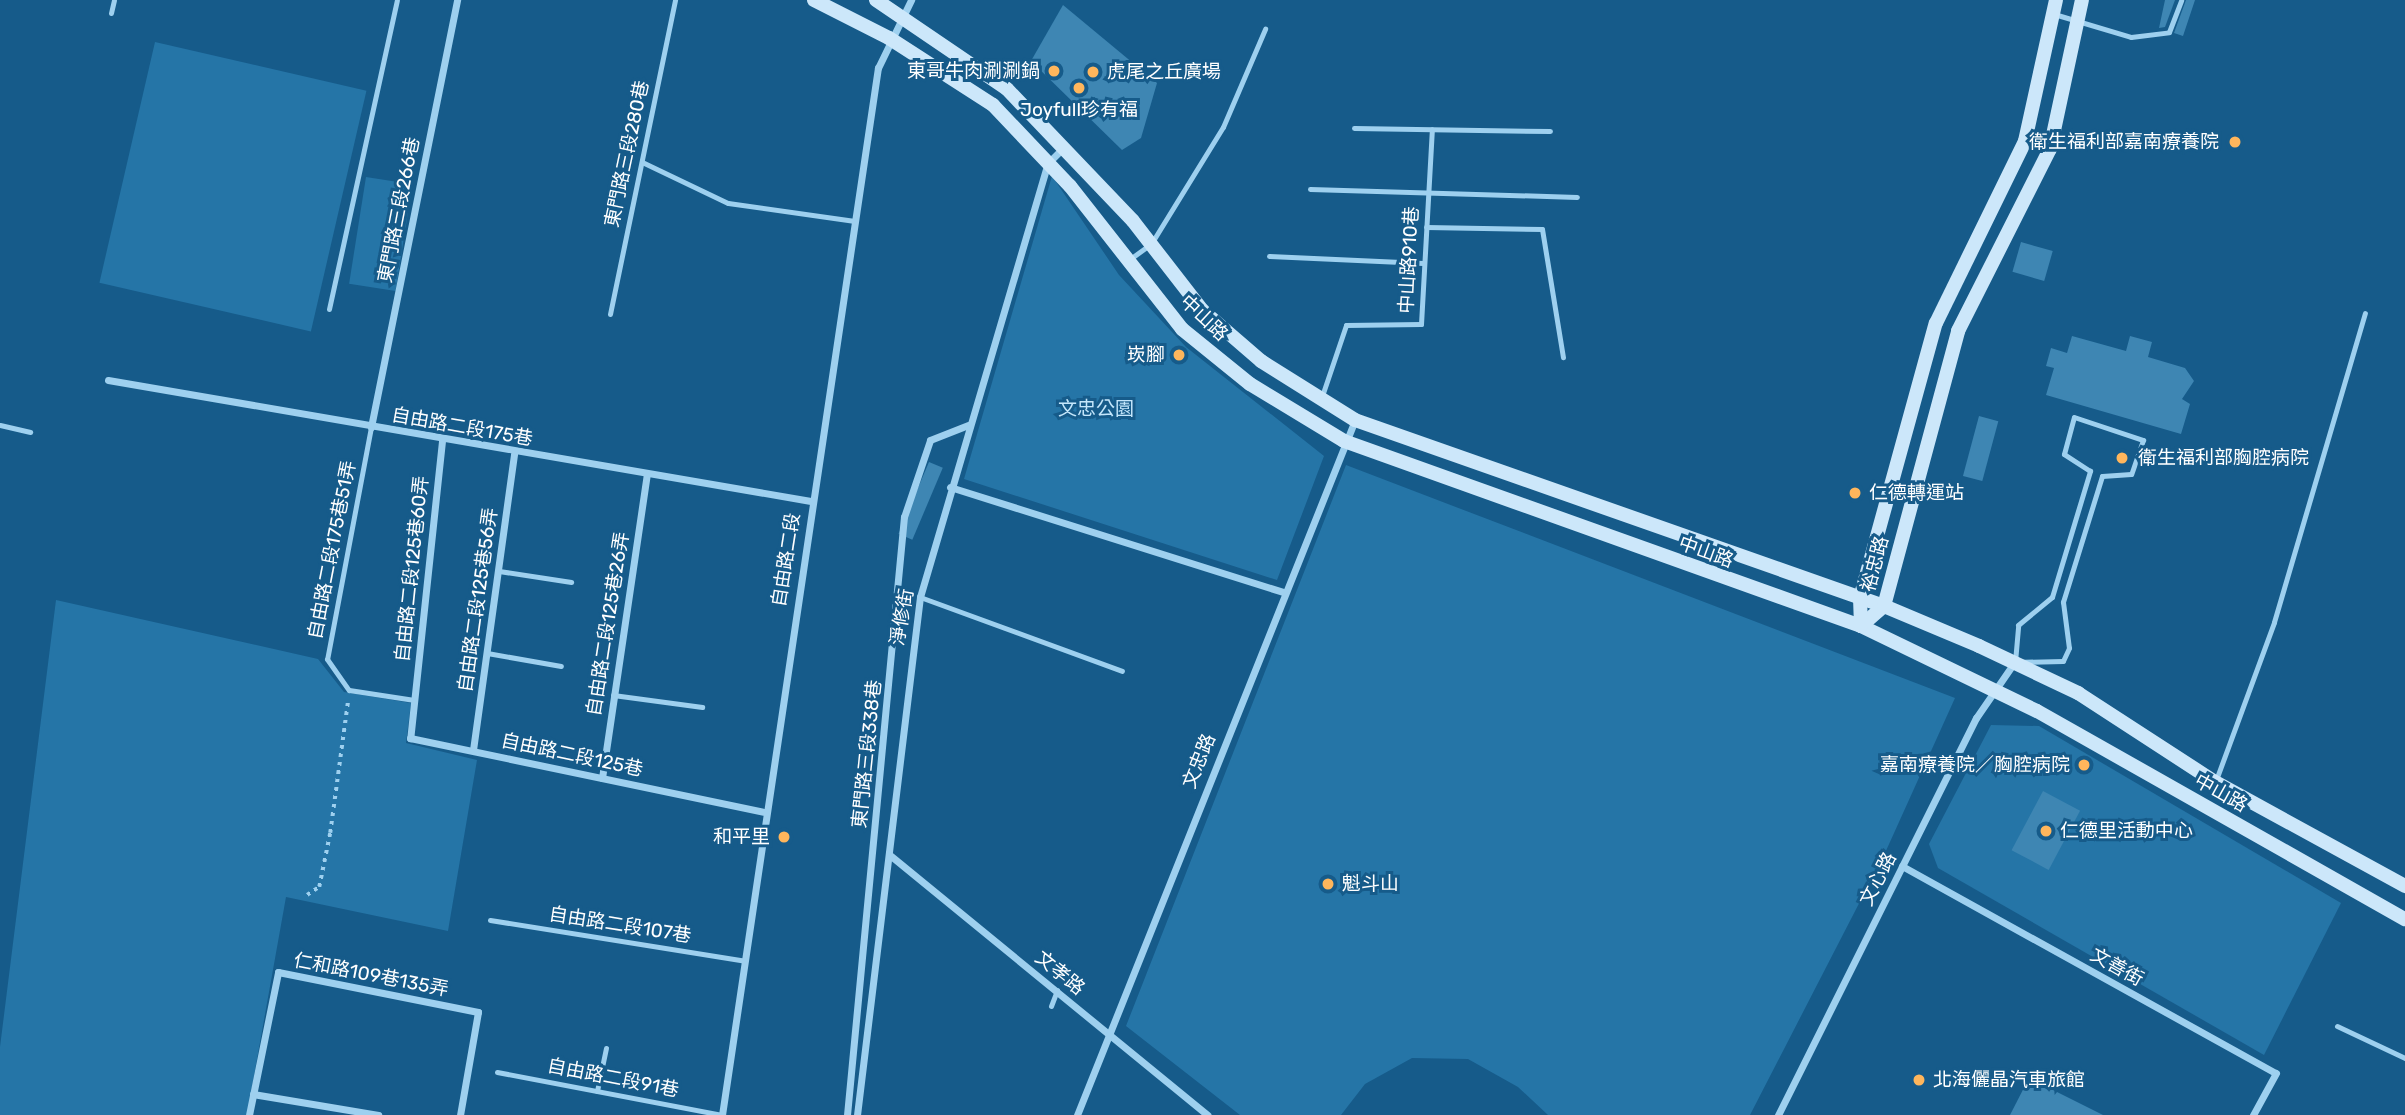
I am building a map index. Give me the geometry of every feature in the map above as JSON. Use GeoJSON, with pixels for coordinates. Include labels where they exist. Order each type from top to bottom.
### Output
{"type":"FeatureCollection","features":[{"type":"Feature","properties":{"kind":"main road","name":"中山路"},"geometry":{"type":"LineString","coordinates":[[814,0],[890,38],[993,105],[1048,163],[1182,329],[1250,384],[1344,441],[1861,625],[1994,689],[2405,919]]}},
{"type":"Feature","properties":{"kind":"main road","name":"中山路"},"geometry":{"type":"LineString","coordinates":[[876,0],[901,14],[1007,89],[1065,146],[1151,244],[1202,310],[1261,361],[1355,420],[1884,606],[2015,662],[2078,693],[2215,782],[2405,886]]}},
{"type":"Feature","properties":{"kind":"main road","name":"裕忠路"},"geometry":{"type":"LineString","coordinates":[[1861,625],[1884,606],[1958,331],[2050,149],[2082,0]]}},
{"type":"Feature","properties":{"kind":"main road","name":"裕忠路"},"geometry":{"type":"LineString","coordinates":[[1861,625],[1860,598],[1894,487],[1936,323],[2025,141],[2055,7]]}},
{"type":"Feature","properties":{"kind":"main road"},"geometry":{"type":"LineString","coordinates":[[1894,487],[1915,490]]}},
{"type":"Feature","properties":{"kind":"street","name":"東門路三段266巷"},"geometry":{"type":"LineString","coordinates":[[371,427],[457,0]]}},
{"type":"Feature","properties":{"kind":"street","name":"自由路二段"},"geometry":{"type":"LineString","coordinates":[[722,1115],[745,961],[763,812],[878,68],[901,14],[911,0]]}},
{"type":"Feature","properties":{"kind":"street","name":"淨修街"},"geometry":{"type":"LineString","coordinates":[[858,1115],[920,597],[968,425],[1048,163],[1065,146]]}},
{"type":"Feature","properties":{"kind":"street","name":"自由路二段175巷"},"geometry":{"type":"LineString","coordinates":[[108,380],[514,454],[811,501]]}},
{"type":"Feature","properties":{"kind":"street","name":"文忠路"},"geometry":{"type":"LineString","coordinates":[[1077,1115],[1283,592],[1355,420]]}},
{"type":"Feature","properties":{"kind":"street","name":"東門路三段338巷"},"geometry":{"type":"LineString","coordinates":[[847,1115],[904,517],[930,440],[968,425]]}},
{"type":"Feature","properties":{"kind":"street","name":"自由路二段125巷60弄"},"geometry":{"type":"LineString","coordinates":[[414,701],[442,441]]}},
{"type":"Feature","properties":{"kind":"street","name":"自由路二段125巷56弄"},"geometry":{"type":"LineString","coordinates":[[473,750],[514,454]]}},
{"type":"Feature","properties":{"kind":"street","name":"自由路二段125巷26弄"},"geometry":{"type":"LineString","coordinates":[[602,778],[647,474]]}},
{"type":"Feature","properties":{"kind":"street"},"geometry":{"type":"LineString","coordinates":[[950,487],[1283,592]]}},
{"type":"Feature","properties":{"kind":"street","name":"文心路"},"geometry":{"type":"LineString","coordinates":[[1778,1115],[1994,689],[2015,662]]}},
{"type":"Feature","properties":{"kind":"street","name":"自由路二段125巷"},"geometry":{"type":"LineString","coordinates":[[414,701],[410,737],[763,812]]}},
{"type":"Feature","properties":{"kind":"street","name":"文孝路"},"geometry":{"type":"LineString","coordinates":[[891,856],[1207,1115]]}},
{"type":"Feature","properties":{"kind":"street","name":"文善街"},"geometry":{"type":"LineString","coordinates":[[1902,866],[2276,1073],[2253,1115]]}},
{"type":"Feature","properties":{"kind":"street","name":"仁和路109巷135弄"},"geometry":{"type":"LineString","coordinates":[[249,1115],[278,972],[478,1012],[460,1115]]}},
{"type":"Feature","properties":{"kind":"street"},"geometry":{"type":"LineString","coordinates":[[253,1094],[378,1115]]}},
{"type":"Feature","properties":{"kind":"lane"},"geometry":{"type":"LineString","coordinates":[[111,13],[114,0]]}},
{"type":"Feature","properties":{"kind":"lane"},"geometry":{"type":"LineString","coordinates":[[330,309],[397,0]]}},
{"type":"Feature","properties":{"kind":"lane","name":"東門路三段280巷"},"geometry":{"type":"LineString","coordinates":[[610,314],[675,0]]}},
{"type":"Feature","properties":{"kind":"lane"},"geometry":{"type":"LineString","coordinates":[[2055,7],[2078,19],[2131,37],[2169,32],[2181,0]]}},
{"type":"Feature","properties":{"kind":"lane"},"geometry":{"type":"LineString","coordinates":[[1127,261],[1151,244],[1223,127],[1265,29]]}},
{"type":"Feature","properties":{"kind":"lane"},"geometry":{"type":"LineString","coordinates":[[1354,128],[1550,131]]}},
{"type":"Feature","properties":{"kind":"lane","name":"中山路910巷"},"geometry":{"type":"LineString","coordinates":[[1321,399],[1346,326],[1421,324],[1432,129]]}},
{"type":"Feature","properties":{"kind":"lane"},"geometry":{"type":"LineString","coordinates":[[642,162],[728,204],[855,221]]}},
{"type":"Feature","properties":{"kind":"lane"},"geometry":{"type":"LineString","coordinates":[[1310,190],[1429,191],[1577,197]]}},
{"type":"Feature","properties":{"kind":"lane"},"geometry":{"type":"LineString","coordinates":[[1426,227],[1542,229],[1563,357]]}},
{"type":"Feature","properties":{"kind":"lane"},"geometry":{"type":"LineString","coordinates":[[1269,256],[1423,263]]}},
{"type":"Feature","properties":{"kind":"lane"},"geometry":{"type":"LineString","coordinates":[[2215,782],[2274,622],[2365,313]]}},
{"type":"Feature","properties":{"kind":"lane"},"geometry":{"type":"LineString","coordinates":[[2074,417],[2143,440],[2131,474],[2102,476],[2063,602],[2069,648],[2063,661],[2015,662],[2018,625],[2052,597],[2090,471],[2064,454],[2074,417]]}},
{"type":"Feature","properties":{"kind":"lane"},"geometry":{"type":"LineString","coordinates":[[0,425],[30,432]]}},
{"type":"Feature","properties":{"kind":"lane","name":"自由路二段175巷51弄"},"geometry":{"type":"LineString","coordinates":[[349,690],[327,659],[371,427]]}},
{"type":"Feature","properties":{"kind":"lane"},"geometry":{"type":"LineString","coordinates":[[499,571],[571,582]]}},
{"type":"Feature","properties":{"kind":"lane"},"geometry":{"type":"LineString","coordinates":[[920,597],[1122,671]]}},
{"type":"Feature","properties":{"kind":"lane"},"geometry":{"type":"LineString","coordinates":[[487,653],[561,666]]}},
{"type":"Feature","properties":{"kind":"lane"},"geometry":{"type":"LineString","coordinates":[[349,690],[414,701]]}},
{"type":"Feature","properties":{"kind":"lane"},"geometry":{"type":"LineString","coordinates":[[613,695],[702,707]]}},
{"type":"Feature","properties":{"kind":"lane","name":"自由路二段107巷"},"geometry":{"type":"LineString","coordinates":[[491,920],[745,961]]}},
{"type":"Feature","properties":{"kind":"lane"},"geometry":{"type":"LineString","coordinates":[[1051,1006],[1056,990]]}},
{"type":"Feature","properties":{"kind":"lane"},"geometry":{"type":"LineString","coordinates":[[2337,1026],[2405,1058]]}},
{"type":"Feature","properties":{"kind":"lane"},"geometry":{"type":"LineString","coordinates":[[597,1091],[606,1048]]}},
{"type":"Feature","properties":{"kind":"lane","name":"自由路二段91巷"},"geometry":{"type":"LineString","coordinates":[[497,1072],[722,1115]]}},
{"type":"Feature","properties":{"kind":"path"},"geometry":{"type":"LineString","coordinates":[[307,895],[319,887],[330,833],[349,690]]}},
{"type":"Feature","properties":{"kind":"green space"},"geometry":{"type":"Polygon","coordinates":[[[155,42],[366,91],[311,331],[99,283],[155,42]]]}},
{"type":"Feature","properties":{"kind":"green space","name":"文忠公園"},"geometry":{"type":"Polygon","coordinates":[[[1052,176],[1119,275],[1186,347],[1324,456],[1277,580],[964,479],[1052,176]]]}},
{"type":"Feature","properties":{"kind":"green space"},"geometry":{"type":"Polygon","coordinates":[[[366,177],[412,184],[396,291],[349,284],[366,177]]]}},
{"type":"Feature","properties":{"kind":"green space"},"geometry":{"type":"Polygon","coordinates":[[[1346,465],[1955,698],[1885,853],[1750,1115],[1548,1115],[1518,1087],[1468,1059],[1412,1058],[1365,1084],[1341,1115],[1240,1115],[1126,1026],[1346,465]]]}},
{"type":"Feature","properties":{"kind":"green space"},"geometry":{"type":"Polygon","coordinates":[[[56,600],[318,659],[344,692],[411,703],[406,743],[477,760],[448,931],[286,897],[247,1115],[0,1115],[0,1047],[56,600]]]}},
{"type":"Feature","properties":{"kind":"green space"},"geometry":{"type":"Polygon","coordinates":[[[1991,725],[2039,726],[2341,903],[2264,1055],[1938,868],[1929,844],[1991,725]]]}},
{"type":"Feature","properties":{"kind":"building"},"geometry":{"type":"Polygon","coordinates":[[[2165,0],[2175,0],[2165,27],[2159,28],[2165,0]]]}},
{"type":"Feature","properties":{"kind":"building"},"geometry":{"type":"Polygon","coordinates":[[[2186,0],[2195,0],[2183,36],[2174,33],[2186,0]]]}},
{"type":"Feature","properties":{"kind":"building","name":"虎尾之丘廣場"},"geometry":{"type":"Polygon","coordinates":[[[1063,5],[1157,83],[1141,138],[1122,150],[1031,61],[1063,5]]]}},
{"type":"Feature","properties":{"kind":"building"},"geometry":{"type":"Polygon","coordinates":[[[2021,242],[2053,251],[2044,281],[2012,272],[2021,242]]]}},
{"type":"Feature","properties":{"kind":"building"},"geometry":{"type":"Polygon","coordinates":[[[2072,336],[2126,351],[2130,336],[2152,342],[2148,357],[2185,368],[2194,381],[2182,399],[2190,404],[2181,434],[2046,395],[2054,368],[2046,366],[2051,348],[2067,353],[2072,336]]]}},
{"type":"Feature","properties":{"kind":"building"},"geometry":{"type":"Polygon","coordinates":[[[1979,416],[1998,421],[1982,481],[1963,476],[1979,416]]]}},
{"type":"Feature","properties":{"kind":"building"},"geometry":{"type":"Polygon","coordinates":[[[929,462],[943,468],[912,540],[899,534],[929,462]]]}},
{"type":"Feature","properties":{"kind":"building","name":"仁德里活動中心"},"geometry":{"type":"Polygon","coordinates":[[[2043,791],[2080,811],[2049,870],[2012,850],[2043,791]]]}},
{"type":"Feature","properties":{"kind":"building"},"geometry":{"type":"Polygon","coordinates":[[[2029,1078],[2103,1115],[2010,1115],[2029,1078]]]}},
{"type":"Feature","properties":{"kind":"place","name":"東哥牛肉涮涮鍋"},"geometry":{"type":"Point","coordinates":[1054,71]}},
{"type":"Feature","properties":{"kind":"place","name":"虎尾之丘廣場"},"geometry":{"type":"Point","coordinates":[1093,72]}},
{"type":"Feature","properties":{"kind":"place","name":"Joyfull珍有福"},"geometry":{"type":"Point","coordinates":[1079,88]}},
{"type":"Feature","properties":{"kind":"place","name":"衛生福利部嘉南療養院"},"geometry":{"type":"Point","coordinates":[2235,142]}},
{"type":"Feature","properties":{"kind":"place","name":"崁腳"},"geometry":{"type":"Point","coordinates":[1179,355]}},
{"type":"Feature","properties":{"kind":"place","name":"衛生福利部胸腔病院"},"geometry":{"type":"Point","coordinates":[2122,458]}},
{"type":"Feature","properties":{"kind":"place","name":"仁德轉運站"},"geometry":{"type":"Point","coordinates":[1855,493]}},
{"type":"Feature","properties":{"kind":"place","name":"嘉南療養院／胸腔病院"},"geometry":{"type":"Point","coordinates":[2084,765]}},
{"type":"Feature","properties":{"kind":"place","name":"仁德里活動中心"},"geometry":{"type":"Point","coordinates":[2046,831]}},
{"type":"Feature","properties":{"kind":"place","name":"和平里"},"geometry":{"type":"Point","coordinates":[784,837]}},
{"type":"Feature","properties":{"kind":"place","name":"魁斗山"},"geometry":{"type":"Point","coordinates":[1328,884]}},
{"type":"Feature","properties":{"kind":"place","name":"北海儷晶汽車旅館"},"geometry":{"type":"Point","coordinates":[1919,1080]}}]}
